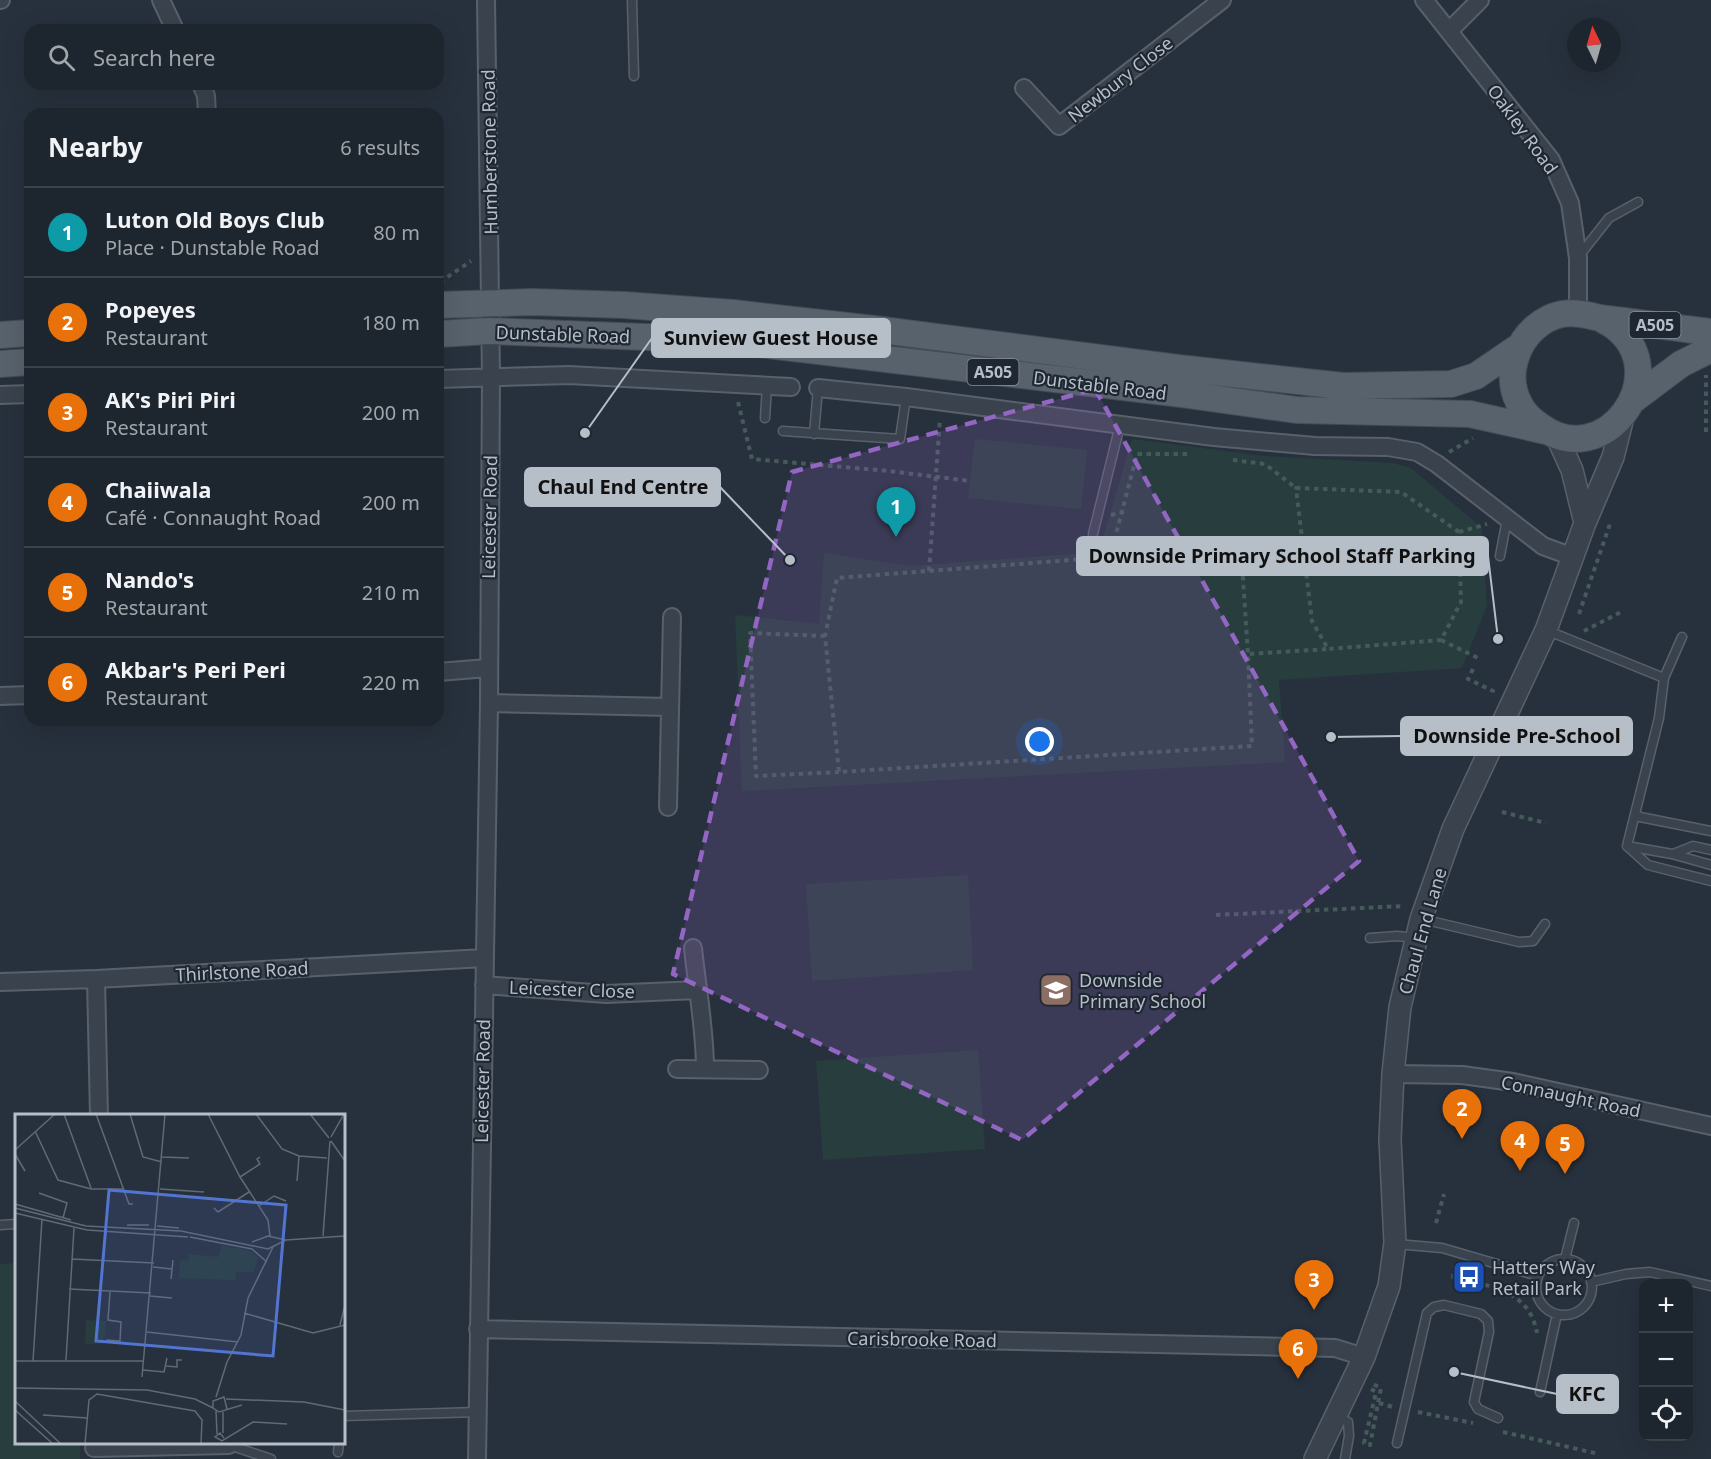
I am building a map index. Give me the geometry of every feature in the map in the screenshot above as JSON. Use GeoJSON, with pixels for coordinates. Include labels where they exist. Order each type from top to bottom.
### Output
{"type":"FeatureCollection","features":[{"type":"Feature","properties":{"kind":"main road","name":"Dunstable Road"},"geometry":{"type":"LineString","coordinates":[[444,305],[533,302],[624,304],[874,329],[1343,386],[1451,384],[1476,376],[1520,346]]}},
{"type":"Feature","properties":{"kind":"main road"},"geometry":{"type":"LineString","coordinates":[[1561,314],[1589,315],[1616,328],[1629,343],[1636,361],[1638,381],[1628,408],[1609,428],[1592,436],[1574,438],[1551,433],[1530,419],[1519,403],[1513,384],[1513,364],[1520,346],[1530,332],[1544,321],[1561,314]]}},
{"type":"Feature","properties":{"kind":"main road","name":"A505"},"geometry":{"type":"LineString","coordinates":[[1589,315],[1709,352]]}},
{"type":"Feature","properties":{"kind":"main road","name":"Dunstable Road"},"geometry":{"type":"LineString","coordinates":[[444,334],[489,330],[724,340],[1182,394],[1297,410],[1470,414],[1551,433]]}},
{"type":"Feature","properties":{"kind":"main road"},"geometry":{"type":"LineString","coordinates":[[0,335],[24,333]]}},
{"type":"Feature","properties":{"kind":"main road","name":"A505"},"geometry":{"type":"LineString","coordinates":[[1628,408],[1681,364],[1709,352]]}},
{"type":"Feature","properties":{"kind":"main road"},"geometry":{"type":"LineString","coordinates":[[0,364],[24,362]]}},
{"type":"Feature","properties":{"kind":"street"},"geometry":{"type":"LineString","coordinates":[[161,0],[172,24]]}},
{"type":"Feature","properties":{"kind":"street","name":"Humberstone Road"},"geometry":{"type":"LineString","coordinates":[[486,0],[489,330]]}},
{"type":"Feature","properties":{"kind":"street","name":"Newbury Close"},"geometry":{"type":"LineString","coordinates":[[1024,88],[1059,126],[1222,0]]}},
{"type":"Feature","properties":{"kind":"street","name":"Oakley Road"},"geometry":{"type":"LineString","coordinates":[[1424,0],[1551,160],[1570,203],[1589,315]]}},
{"type":"Feature","properties":{"kind":"street"},"geometry":{"type":"LineString","coordinates":[[1449,31],[1480,0]]}},
{"type":"Feature","properties":{"kind":"street"},"geometry":{"type":"LineString","coordinates":[[204,90],[207,108]]}},
{"type":"Feature","properties":{"kind":"street","name":"Leicester Road"},"geometry":{"type":"LineString","coordinates":[[477,1459],[489,703],[491,377],[489,330]]}},
{"type":"Feature","properties":{"kind":"street"},"geometry":{"type":"LineString","coordinates":[[444,379],[569,375],[791,387]]}},
{"type":"Feature","properties":{"kind":"street","name":"Dunstable Road"},"geometry":{"type":"LineString","coordinates":[[818,388],[906,397],[1214,437],[1304,445],[1388,447],[1417,452],[1543,546],[1573,557]]}},
{"type":"Feature","properties":{"kind":"street"},"geometry":{"type":"LineString","coordinates":[[0,395],[24,394]]}},
{"type":"Feature","properties":{"kind":"street","name":"Chaul End Lane"},"geometry":{"type":"LineString","coordinates":[[1315,1459],[1364,1357],[1389,1286],[1395,1243],[1390,1139],[1393,1074],[1400,1007],[1421,920],[1453,829],[1475,754],[1546,630],[1585,523],[1613,457],[1628,408]]}},
{"type":"Feature","properties":{"kind":"street"},"geometry":{"type":"LineString","coordinates":[[1551,433],[1572,470],[1585,523]]}},
{"type":"Feature","properties":{"kind":"street"},"geometry":{"type":"LineString","coordinates":[[668,807],[672,617]]}},
{"type":"Feature","properties":{"kind":"street"},"geometry":{"type":"LineString","coordinates":[[444,672],[488,668]]}},
{"type":"Feature","properties":{"kind":"street"},"geometry":{"type":"LineString","coordinates":[[0,696],[24,695]]}},
{"type":"Feature","properties":{"kind":"street"},"geometry":{"type":"LineString","coordinates":[[489,703],[670,707]]}},
{"type":"Feature","properties":{"kind":"street"},"geometry":{"type":"LineString","coordinates":[[693,948],[705,1037],[705,1069]]}},
{"type":"Feature","properties":{"kind":"street","name":"Thirlstone Road"},"geometry":{"type":"LineString","coordinates":[[0,981],[96,979],[485,958]]}},
{"type":"Feature","properties":{"kind":"street"},"geometry":{"type":"LineString","coordinates":[[96,979],[99,1114]]}},
{"type":"Feature","properties":{"kind":"street","name":"Leicester Close"},"geometry":{"type":"LineString","coordinates":[[484,985],[606,994],[697,990]]}},
{"type":"Feature","properties":{"kind":"street"},"geometry":{"type":"LineString","coordinates":[[677,1069],[759,1070]]}},
{"type":"Feature","properties":{"kind":"street","name":"Connaught Road"},"geometry":{"type":"LineString","coordinates":[[1393,1074],[1462,1075],[1513,1082],[1711,1126]]}},
{"type":"Feature","properties":{"kind":"street","name":"Carisbrooke Road"},"geometry":{"type":"LineString","coordinates":[[478,1329],[1335,1348],[1364,1357]]}},
{"type":"Feature","properties":{"kind":"street"},"geometry":{"type":"LineString","coordinates":[[94,1448],[229,1444]]}},
{"type":"Feature","properties":{"kind":"lane"},"geometry":{"type":"LineString","coordinates":[[632,0],[634,76]]}},
{"type":"Feature","properties":{"kind":"lane"},"geometry":{"type":"LineString","coordinates":[[1578,258],[1609,218],[1638,202]]}},
{"type":"Feature","properties":{"kind":"lane"},"geometry":{"type":"LineString","coordinates":[[765,418],[767,386]]}},
{"type":"Feature","properties":{"kind":"lane"},"geometry":{"type":"LineString","coordinates":[[814,434],[818,388]]}},
{"type":"Feature","properties":{"kind":"lane"},"geometry":{"type":"LineString","coordinates":[[783,431],[900,439],[906,397]]}},
{"type":"Feature","properties":{"kind":"lane"},"geometry":{"type":"LineString","coordinates":[[1093,534],[1120,425]]}},
{"type":"Feature","properties":{"kind":"lane"},"geometry":{"type":"LineString","coordinates":[[1500,556],[1507,518]]}},
{"type":"Feature","properties":{"kind":"lane"},"geometry":{"type":"LineString","coordinates":[[1546,630],[1664,678]]}},
{"type":"Feature","properties":{"kind":"lane"},"geometry":{"type":"LineString","coordinates":[[1627,846],[1659,718],[1664,678],[1682,637]]}},
{"type":"Feature","properties":{"kind":"lane"},"geometry":{"type":"LineString","coordinates":[[1635,816],[1711,831]]}},
{"type":"Feature","properties":{"kind":"lane"},"geometry":{"type":"LineString","coordinates":[[1627,846],[1711,865]]}},
{"type":"Feature","properties":{"kind":"lane"},"geometry":{"type":"LineString","coordinates":[[1627,846],[1648,865],[1711,881]]}},
{"type":"Feature","properties":{"kind":"lane"},"geometry":{"type":"LineString","coordinates":[[1672,855],[1693,846],[1711,850]]}},
{"type":"Feature","properties":{"kind":"lane"},"geometry":{"type":"LineString","coordinates":[[1370,938],[1397,936],[1421,920],[1519,942],[1533,941],[1545,924]]}},
{"type":"Feature","properties":{"kind":"lane"},"geometry":{"type":"LineString","coordinates":[[1565,1259],[1574,1223]]}},
{"type":"Feature","properties":{"kind":"lane"},"geometry":{"type":"LineString","coordinates":[[0,1225],[15,1224]]}},
{"type":"Feature","properties":{"kind":"lane"},"geometry":{"type":"LineString","coordinates":[[1395,1243],[1442,1248],[1538,1276]]}},
{"type":"Feature","properties":{"kind":"lane"},"geometry":{"type":"LineString","coordinates":[[1565,1259],[1574,1261],[1588,1273],[1591,1282],[1589,1299],[1575,1312],[1557,1314],[1541,1304],[1537,1295],[1538,1276],[1549,1263],[1565,1259]]}},
{"type":"Feature","properties":{"kind":"lane"},"geometry":{"type":"LineString","coordinates":[[1591,1282],[1626,1274],[1650,1272],[1711,1286]]}},
{"type":"Feature","properties":{"kind":"lane"},"geometry":{"type":"LineString","coordinates":[[1397,1443],[1427,1313],[1434,1307],[1444,1305],[1481,1314],[1488,1321],[1489,1332],[1474,1402],[1478,1409],[1498,1418]]}},
{"type":"Feature","properties":{"kind":"lane"},"geometry":{"type":"LineString","coordinates":[[1540,1392],[1557,1314]]}},
{"type":"Feature","properties":{"kind":"lane"},"geometry":{"type":"LineString","coordinates":[[345,1416],[478,1412]]}},
{"type":"Feature","properties":{"kind":"lane"},"geometry":{"type":"LineString","coordinates":[[1335,1415],[1347,1422],[1345,1459]]}},
{"type":"Feature","properties":{"kind":"lane"},"geometry":{"type":"LineString","coordinates":[[229,1444],[271,1459]]}},
{"type":"Feature","properties":{"kind":"path"},"geometry":{"type":"LineString","coordinates":[[444,280],[474,259]]}},
{"type":"Feature","properties":{"kind":"path"},"geometry":{"type":"LineString","coordinates":[[1698,378],[1709,352]]}},
{"type":"Feature","properties":{"kind":"path"},"geometry":{"type":"LineString","coordinates":[[1706,432],[1709,352]]}},
{"type":"Feature","properties":{"kind":"path"},"geometry":{"type":"LineString","coordinates":[[736,384],[738,404],[752,459],[970,481]]}},
{"type":"Feature","properties":{"kind":"path"},"geometry":{"type":"LineString","coordinates":[[929,571],[941,402]]}},
{"type":"Feature","properties":{"kind":"path"},"geometry":{"type":"LineString","coordinates":[[1432,461],[1473,439],[1482,416]]}},
{"type":"Feature","properties":{"kind":"path"},"geometry":{"type":"LineString","coordinates":[[1110,557],[1137,454],[1196,454]]}},
{"type":"Feature","properties":{"kind":"path"},"geometry":{"type":"LineString","coordinates":[[1230,459],[1265,464],[1296,488],[1401,492],[1459,532],[1461,602],[1442,639]]}},
{"type":"Feature","properties":{"kind":"path"},"geometry":{"type":"LineString","coordinates":[[1296,488],[1312,621],[1328,649]]}},
{"type":"Feature","properties":{"kind":"path"},"geometry":{"type":"LineString","coordinates":[[1579,614],[1613,513]]}},
{"type":"Feature","properties":{"kind":"path"},"geometry":{"type":"LineString","coordinates":[[839,772],[825,636],[837,578],[1302,544]]}},
{"type":"Feature","properties":{"kind":"path"},"geometry":{"type":"LineString","coordinates":[[825,636],[750,633],[756,776],[1252,747],[1241,549]]}},
{"type":"Feature","properties":{"kind":"path"},"geometry":{"type":"LineString","coordinates":[[1570,638],[1621,612]]}},
{"type":"Feature","properties":{"kind":"path"},"geometry":{"type":"LineString","coordinates":[[1248,654],[1442,639],[1478,658]]}},
{"type":"Feature","properties":{"kind":"path"},"geometry":{"type":"LineString","coordinates":[[1473,669],[1468,679],[1493,691],[1489,702]]}},
{"type":"Feature","properties":{"kind":"path"},"geometry":{"type":"LineString","coordinates":[[1424,740],[1475,754]]}},
{"type":"Feature","properties":{"kind":"path"},"geometry":{"type":"LineString","coordinates":[[1502,812],[1546,823]]}},
{"type":"Feature","properties":{"kind":"path"},"geometry":{"type":"LineString","coordinates":[[1216,915],[1421,920]]}},
{"type":"Feature","properties":{"kind":"path"},"geometry":{"type":"LineString","coordinates":[[1436,1223],[1444,1194]]}},
{"type":"Feature","properties":{"kind":"path"},"geometry":{"type":"LineString","coordinates":[[1453,1277],[1506,1292],[1520,1299],[1535,1322],[1537,1336]]}},
{"type":"Feature","properties":{"kind":"path"},"geometry":{"type":"LineString","coordinates":[[1372,1386],[1381,1388],[1370,1445],[1364,1443],[1376,1392],[1372,1386]]}},
{"type":"Feature","properties":{"kind":"highlighted area"},"geometry":{"type":"Polygon","coordinates":[[[1095,389],[1359,861],[1022,1140],[673,974],[792,472],[1095,389]]]}},
{"type":"Feature","properties":{"kind":"green space"},"geometry":{"type":"Polygon","coordinates":[[[975,439],[1087,450],[1081,509],[968,498],[975,439]]]}},
{"type":"Feature","properties":{"kind":"green space"},"geometry":{"type":"Polygon","coordinates":[[[1132,439],[1264,456],[1393,463],[1411,468],[1482,528],[1487,606],[1462,668],[1279,680],[1285,762],[742,791],[735,615],[819,624],[824,553],[910,566],[1099,552],[1132,439]]]}},
{"type":"Feature","properties":{"kind":"green space"},"geometry":{"type":"Polygon","coordinates":[[[968,875],[973,970],[812,981],[806,884],[968,875]]]}},
{"type":"Feature","properties":{"kind":"green space"},"geometry":{"type":"Polygon","coordinates":[[[978,1050],[985,1149],[823,1160],[816,1061],[978,1050]]]}},
{"type":"Feature","properties":{"kind":"green space"},"geometry":{"type":"Polygon","coordinates":[[[15,1263],[15,1444],[80,1444],[80,1459],[0,1459],[0,1264],[15,1263]]]}},
{"type":"Feature","properties":{"kind":"place","name":"Sunview Guest House"},"geometry":{"type":"Point","coordinates":[585,433]}},
{"type":"Feature","properties":{"kind":"place","name":"Luton Old Boys Club"},"geometry":{"type":"Point","coordinates":[896,537]}},
{"type":"Feature","properties":{"kind":"place","name":"Chaul End Centre"},"geometry":{"type":"Point","coordinates":[790,560]}},
{"type":"Feature","properties":{"kind":"place","name":"Downside Primary School Staff Parking"},"geometry":{"type":"Point","coordinates":[1498,639]}},
{"type":"Feature","properties":{"kind":"place","name":"Downside Pre-School"},"geometry":{"type":"Point","coordinates":[1331,737]}},
{"type":"Feature","properties":{"kind":"place","name":"Downside Primary School"},"geometry":{"type":"Point","coordinates":[1056,990]}},
{"type":"Feature","properties":{"kind":"place","name":"Popeyes"},"geometry":{"type":"Point","coordinates":[1462,1139]}},
{"type":"Feature","properties":{"kind":"place","name":"Chaiiwala"},"geometry":{"type":"Point","coordinates":[1520,1171]}},
{"type":"Feature","properties":{"kind":"place","name":"Nando's"},"geometry":{"type":"Point","coordinates":[1565,1174]}},
{"type":"Feature","properties":{"kind":"place","name":"Hatters Way Retail Park"},"geometry":{"type":"Point","coordinates":[1469,1277]}},
{"type":"Feature","properties":{"kind":"place","name":"AK's Piri Piri"},"geometry":{"type":"Point","coordinates":[1314,1310]}},
{"type":"Feature","properties":{"kind":"place","name":"KFC"},"geometry":{"type":"Point","coordinates":[1454,1372]}},
{"type":"Feature","properties":{"kind":"place","name":"Akbar's Peri Peri"},"geometry":{"type":"Point","coordinates":[1298,1379]}}]}
